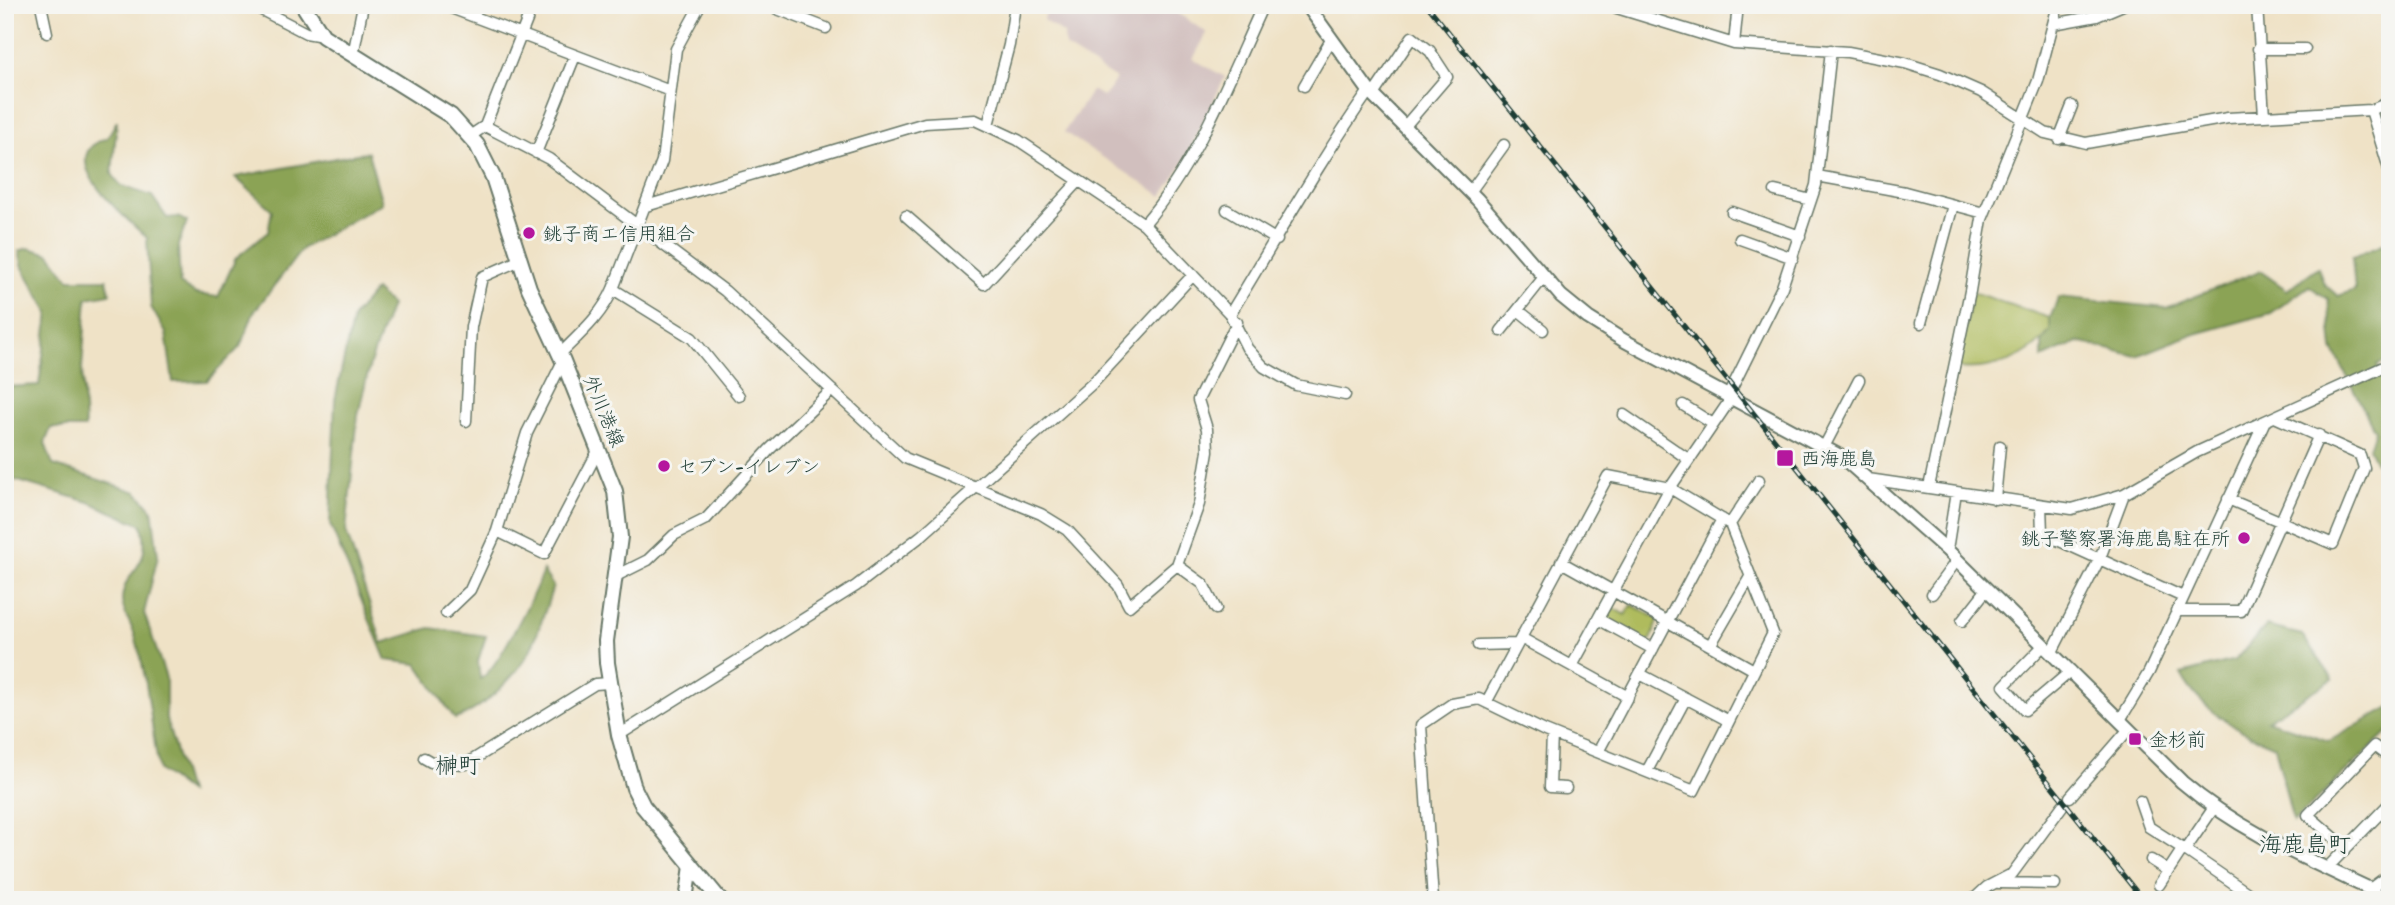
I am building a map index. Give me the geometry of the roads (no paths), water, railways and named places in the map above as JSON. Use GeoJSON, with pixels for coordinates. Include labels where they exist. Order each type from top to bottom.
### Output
{"type":"FeatureCollection","features":[{"type":"Feature","properties":{"kind":"main road","name":"外川港線"},"geometry":{"type":"LineString","coordinates":[[303,5],[323,36],[451,116],[470,136],[493,177],[518,261],[600,448],[618,508],[616,576],[606,641],[609,683],[619,735],[634,788],[643,806],[720,900]]}},
{"type":"Feature","properties":{"kind":"street"},"geometry":{"type":"LineString","coordinates":[[41,5],[47,33]]}},
{"type":"Feature","properties":{"kind":"street"},"geometry":{"type":"LineString","coordinates":[[252,5],[306,33],[323,36]]}},
{"type":"Feature","properties":{"kind":"street"},"geometry":{"type":"LineString","coordinates":[[354,55],[363,5]]}},
{"type":"Feature","properties":{"kind":"street"},"geometry":{"type":"LineString","coordinates":[[443,5],[670,91]]}},
{"type":"Feature","properties":{"kind":"street"},"geometry":{"type":"LineString","coordinates":[[470,136],[485,126],[533,5]]}},
{"type":"Feature","properties":{"kind":"street"},"geometry":{"type":"LineString","coordinates":[[446,613],[470,590],[497,531],[527,433],[561,357],[593,321],[613,289],[662,160],[676,50],[700,5]]}},
{"type":"Feature","properties":{"kind":"street"},"geometry":{"type":"LineString","coordinates":[[767,5],[827,28]]}},
{"type":"Feature","properties":{"kind":"street"},"geometry":{"type":"LineString","coordinates":[[988,125],[1009,45],[1014,5]]}},
{"type":"Feature","properties":{"kind":"street"},"geometry":{"type":"LineString","coordinates":[[1144,224],[1167,197],[1205,131],[1263,5]]}},
{"type":"Feature","properties":{"kind":"street"},"geometry":{"type":"LineString","coordinates":[[1307,5],[1371,93],[1470,192],[1561,296],[1588,318],[1824,447],[1868,479],[1947,550],[2213,809],[2244,828],[2370,889],[2383,900]]}},
{"type":"Feature","properties":{"kind":"street"},"geometry":{"type":"LineString","coordinates":[[1607,5],[1633,9],[1734,44],[1831,50],[1905,63],[1940,74],[1981,92],[2060,139],[2086,143],[2228,118],[2371,110],[2390,102]]}},
{"type":"Feature","properties":{"kind":"street"},"geometry":{"type":"LineString","coordinates":[[1734,44],[1738,5]]}},
{"type":"Feature","properties":{"kind":"street"},"geometry":{"type":"LineString","coordinates":[[1929,487],[1984,213],[2038,81],[2058,5]]}},
{"type":"Feature","properties":{"kind":"street"},"geometry":{"type":"LineString","coordinates":[[2053,24],[2097,16],[2123,5]]}},
{"type":"Feature","properties":{"kind":"street"},"geometry":{"type":"LineString","coordinates":[[2257,5],[2264,116]]}},
{"type":"Feature","properties":{"kind":"street"},"geometry":{"type":"LineString","coordinates":[[485,126],[536,153],[638,225],[724,291],[905,458],[1041,514],[1067,530],[1118,585],[1129,606],[1177,565],[1205,481],[1208,429],[1198,400],[1234,318],[1332,144],[1412,37],[1430,51],[1447,77],[1405,126]]}},
{"type":"Feature","properties":{"kind":"street"},"geometry":{"type":"LineString","coordinates":[[1304,86],[1331,40]]}},
{"type":"Feature","properties":{"kind":"street"},"geometry":{"type":"LineString","coordinates":[[2258,49],[2305,49]]}},
{"type":"Feature","properties":{"kind":"street"},"geometry":{"type":"LineString","coordinates":[[1572,666],[1670,488],[1728,403],[1728,396],[1783,287],[1817,176],[1831,50]]}},
{"type":"Feature","properties":{"kind":"street"},"geometry":{"type":"LineString","coordinates":[[536,153],[575,56]]}},
{"type":"Feature","properties":{"kind":"street"},"geometry":{"type":"LineString","coordinates":[[2060,139],[2072,106]]}},
{"type":"Feature","properties":{"kind":"street"},"geometry":{"type":"LineString","coordinates":[[2371,110],[2390,172]]}},
{"type":"Feature","properties":{"kind":"street"},"geometry":{"type":"LineString","coordinates":[[646,206],[925,123],[958,119],[988,125],[1018,140],[1144,224],[1234,318],[1247,348],[1270,372],[1296,385],[1345,395]]}},
{"type":"Feature","properties":{"kind":"street"},"geometry":{"type":"LineString","coordinates":[[1470,192],[1504,145]]}},
{"type":"Feature","properties":{"kind":"street"},"geometry":{"type":"LineString","coordinates":[[1817,176],[1905,192],[1984,213]]}},
{"type":"Feature","properties":{"kind":"street"},"geometry":{"type":"LineString","coordinates":[[906,216],[984,284],[1079,181]]}},
{"type":"Feature","properties":{"kind":"street"},"geometry":{"type":"LineString","coordinates":[[1775,191],[1811,200]]}},
{"type":"Feature","properties":{"kind":"street"},"geometry":{"type":"LineString","coordinates":[[1921,323],[1953,205]]}},
{"type":"Feature","properties":{"kind":"street"},"geometry":{"type":"LineString","coordinates":[[1227,211],[1277,240]]}},
{"type":"Feature","properties":{"kind":"street"},"geometry":{"type":"LineString","coordinates":[[1732,212],[1800,236]]}},
{"type":"Feature","properties":{"kind":"street"},"geometry":{"type":"LineString","coordinates":[[1740,239],[1793,258]]}},
{"type":"Feature","properties":{"kind":"street"},"geometry":{"type":"LineString","coordinates":[[466,421],[471,327],[482,277],[518,261]]}},
{"type":"Feature","properties":{"kind":"street"},"geometry":{"type":"LineString","coordinates":[[619,735],[856,586],[921,536],[1093,383],[1193,275]]}},
{"type":"Feature","properties":{"kind":"street"},"geometry":{"type":"LineString","coordinates":[[1501,331],[1544,276]]}},
{"type":"Feature","properties":{"kind":"street"},"geometry":{"type":"LineString","coordinates":[[613,289],[692,338],[739,396]]}},
{"type":"Feature","properties":{"kind":"street"},"geometry":{"type":"LineString","coordinates":[[1518,310],[1543,330]]}},
{"type":"Feature","properties":{"kind":"street"},"geometry":{"type":"LineString","coordinates":[[1868,479],[2072,509],[2124,494],[2197,453],[2390,364]]}},
{"type":"Feature","properties":{"kind":"street"},"geometry":{"type":"LineString","coordinates":[[1824,447],[1859,380]]}},
{"type":"Feature","properties":{"kind":"street"},"geometry":{"type":"LineString","coordinates":[[616,576],[648,560],[674,535],[706,519],[769,449],[832,390]]}},
{"type":"Feature","properties":{"kind":"street"},"geometry":{"type":"LineString","coordinates":[[1683,405],[1713,424]]}},
{"type":"Feature","properties":{"kind":"street"},"geometry":{"type":"LineString","coordinates":[[1624,415],[1688,459]]}},
{"type":"Feature","properties":{"kind":"street"},"geometry":{"type":"LineString","coordinates":[[2228,499],[2333,544],[2364,468],[2360,455],[2277,418]]}},
{"type":"Feature","properties":{"kind":"street"},"geometry":{"type":"LineString","coordinates":[[1973,900],[2012,874],[2124,724],[2264,423]]}},
{"type":"Feature","properties":{"kind":"street"},"geometry":{"type":"LineString","coordinates":[[2176,611],[2241,611],[2319,435]]}},
{"type":"Feature","properties":{"kind":"street"},"geometry":{"type":"LineString","coordinates":[[1995,499],[2000,446]]}},
{"type":"Feature","properties":{"kind":"street"},"geometry":{"type":"LineString","coordinates":[[497,531],[544,554],[600,448]]}},
{"type":"Feature","properties":{"kind":"street"},"geometry":{"type":"LineString","coordinates":[[1433,900],[1420,725],[1452,704],[1465,700],[1487,701],[1552,734],[1694,790],[1773,633],[1726,522],[1670,488],[1608,476],[1487,701]]}},
{"type":"Feature","properties":{"kind":"street"},"geometry":{"type":"LineString","coordinates":[[1598,752],[1668,621],[1726,522],[1759,480]]}},
{"type":"Feature","properties":{"kind":"street"},"geometry":{"type":"LineString","coordinates":[[1947,550],[1956,492]]}},
{"type":"Feature","properties":{"kind":"street"},"geometry":{"type":"LineString","coordinates":[[2071,671],[2025,710],[2004,686],[2048,649],[2100,558],[2124,494]]}},
{"type":"Feature","properties":{"kind":"street"},"geometry":{"type":"LineString","coordinates":[[2041,505],[2042,533],[2183,597]]}},
{"type":"Feature","properties":{"kind":"street"},"geometry":{"type":"LineString","coordinates":[[1932,594],[1957,560]]}},
{"type":"Feature","properties":{"kind":"street"},"geometry":{"type":"LineString","coordinates":[[1562,562],[1754,670]]}},
{"type":"Feature","properties":{"kind":"street"},"geometry":{"type":"LineString","coordinates":[[1177,565],[1203,584],[1216,609]]}},
{"type":"Feature","properties":{"kind":"street"},"geometry":{"type":"LineString","coordinates":[[1711,644],[1750,576]]}},
{"type":"Feature","properties":{"kind":"street"},"geometry":{"type":"LineString","coordinates":[[1962,621],[1987,589]]}},
{"type":"Feature","properties":{"kind":"street"},"geometry":{"type":"LineString","coordinates":[[1598,619],[1653,649]]}},
{"type":"Feature","properties":{"kind":"street"},"geometry":{"type":"LineString","coordinates":[[1478,645],[1519,641],[1628,697]]}},
{"type":"Feature","properties":{"kind":"street"},"geometry":{"type":"LineString","coordinates":[[1640,674],[1729,721]]}},
{"type":"Feature","properties":{"kind":"street"},"geometry":{"type":"LineString","coordinates":[[424,758],[440,764],[466,764],[595,684],[609,683]]}},
{"type":"Feature","properties":{"kind":"street"},"geometry":{"type":"LineString","coordinates":[[1647,771],[1686,698]]}},
{"type":"Feature","properties":{"kind":"street"},"geometry":{"type":"LineString","coordinates":[[1552,734],[1549,787],[1566,788]]}},
{"type":"Feature","properties":{"kind":"street"},"geometry":{"type":"LineString","coordinates":[[2346,848],[2308,815],[2374,746],[2390,758]]}},
{"type":"Feature","properties":{"kind":"street"},"geometry":{"type":"LineString","coordinates":[[2140,801],[2149,827],[2258,900]]}},
{"type":"Feature","properties":{"kind":"street"},"geometry":{"type":"LineString","coordinates":[[2327,869],[2390,803]]}},
{"type":"Feature","properties":{"kind":"street"},"geometry":{"type":"LineString","coordinates":[[2160,885],[2213,809]]}},
{"type":"Feature","properties":{"kind":"street"},"geometry":{"type":"LineString","coordinates":[[2151,860],[2168,871]]}},
{"type":"Feature","properties":{"kind":"street"},"geometry":{"type":"LineString","coordinates":[[686,900],[691,866]]}},
{"type":"Feature","properties":{"kind":"street"},"geometry":{"type":"LineString","coordinates":[[2370,889],[2390,874]]}},
{"type":"Feature","properties":{"kind":"street"},"geometry":{"type":"LineString","coordinates":[[1997,883],[2054,884]]}},
{"type":"Feature","properties":{"kind":"street"},"geometry":{"type":"LineString","coordinates":[[2234,900],[2241,888]]}},
{"type":"Feature","properties":{"kind":"railway"},"geometry":{"type":"LineString","coordinates":[[1427,5],[2143,900]]}},
{"type":"Feature","properties":{"kind":"place","name":"銚子商エ信用組合"},"geometry":{"type":"Point","coordinates":[529,233]}},
{"type":"Feature","properties":{"kind":"place","name":"西海鹿島"},"geometry":{"type":"Point","coordinates":[1785,458]}},
{"type":"Feature","properties":{"kind":"place","name":"セブン-イレブン"},"geometry":{"type":"Point","coordinates":[664,466]}},
{"type":"Feature","properties":{"kind":"place","name":"銚子警察署海鹿島駐在所"},"geometry":{"type":"Point","coordinates":[2244,538]}},
{"type":"Feature","properties":{"kind":"place","name":"金杉前"},"geometry":{"type":"Point","coordinates":[2135,739]}},
{"type":"Feature","properties":{"kind":"district","name":"榊町"},"geometry":{"type":"Point","coordinates":[458,765]}},
{"type":"Feature","properties":{"kind":"district","name":"海鹿島町"},"geometry":{"type":"Point","coordinates":[2305,844]}}]}
